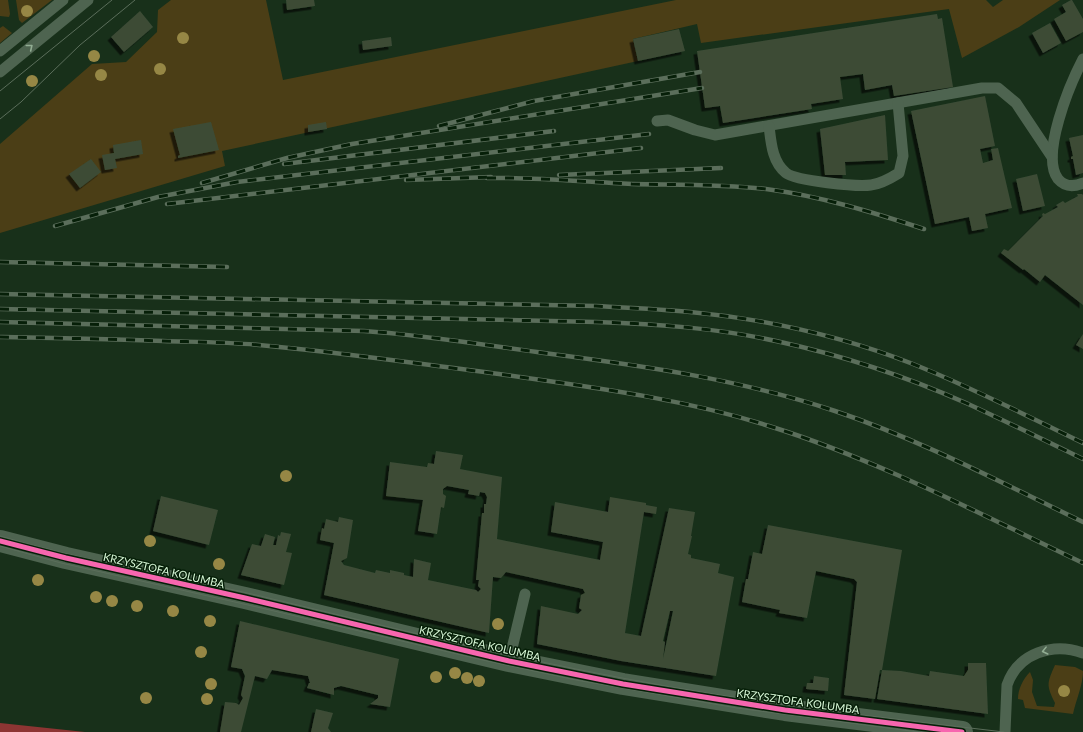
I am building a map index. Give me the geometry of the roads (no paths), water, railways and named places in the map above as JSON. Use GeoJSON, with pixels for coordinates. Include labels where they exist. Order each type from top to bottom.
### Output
{"type":"FeatureCollection","features":[{"type":"Feature","properties":{"kind":"street","name":"KRZYSZTOFA KOLUMBA"},"geometry":{"type":"LineString","coordinates":[[0,541],[58,557],[251,600],[508,661],[624,684],[727,702],[962,732]]}},
{"type":"Feature","properties":{"kind":"lane"},"geometry":{"type":"LineString","coordinates":[[0,51],[63,0]]}},
{"type":"Feature","properties":{"kind":"lane"},"geometry":{"type":"LineString","coordinates":[[0,72],[88,0]]}},
{"type":"Feature","properties":{"kind":"lane"},"geometry":{"type":"LineString","coordinates":[[1083,60],[1067,97],[1056,132],[1052,157],[1056,176],[1061,182],[1067,186],[1083,183]]}},
{"type":"Feature","properties":{"kind":"lane"},"geometry":{"type":"LineString","coordinates":[[657,121],[668,120],[695,130],[715,135],[982,88],[998,88],[1016,103],[1052,157]]}},
{"type":"Feature","properties":{"kind":"lane"},"geometry":{"type":"LineString","coordinates":[[769,126],[771,146],[776,160],[787,174],[807,180],[871,185],[899,173],[902,156],[898,103]]}},
{"type":"Feature","properties":{"kind":"lane"},"geometry":{"type":"LineString","coordinates":[[508,661],[525,594]]}},
{"type":"Feature","properties":{"kind":"lane"},"geometry":{"type":"LineString","coordinates":[[1005,732],[1007,684],[1018,666],[1029,657],[1050,649],[1065,648],[1083,653]]}},
{"type":"Feature","properties":{"kind":"tram line"},"geometry":{"type":"LineString","coordinates":[[0,91],[112,0]]}},
{"type":"Feature","properties":{"kind":"tram line"},"geometry":{"type":"LineString","coordinates":[[0,119],[21,102],[80,45],[135,0]]}},
{"type":"Feature","properties":{"kind":"tram line"},"geometry":{"type":"LineString","coordinates":[[0,536],[63,553],[256,595],[438,639],[622,678],[764,702],[1004,732]]}},
{"type":"Feature","properties":{"kind":"tram line"},"geometry":{"type":"LineString","coordinates":[[0,546],[61,563],[576,680],[737,708],[918,732]]}},
{"type":"Feature","properties":{"kind":"railway"},"geometry":{"type":"LineString","coordinates":[[439,126],[534,101],[700,72]]}},
{"type":"Feature","properties":{"kind":"railway"},"geometry":{"type":"LineString","coordinates":[[202,183],[287,158],[352,144],[702,88]]}},
{"type":"Feature","properties":{"kind":"railway"},"geometry":{"type":"LineString","coordinates":[[284,164],[554,131]]}},
{"type":"Feature","properties":{"kind":"railway"},"geometry":{"type":"LineString","coordinates":[[55,226],[158,197],[237,182],[649,134]]}},
{"type":"Feature","properties":{"kind":"railway"},"geometry":{"type":"LineString","coordinates":[[167,204],[641,148]]}},
{"type":"Feature","properties":{"kind":"railway"},"geometry":{"type":"LineString","coordinates":[[559,175],[721,168]]}},
{"type":"Feature","properties":{"kind":"railway"},"geometry":{"type":"LineString","coordinates":[[406,180],[491,177]]}},
{"type":"Feature","properties":{"kind":"railway"},"geometry":{"type":"LineString","coordinates":[[487,178],[749,187],[786,192],[826,200],[924,229]]}},
{"type":"Feature","properties":{"kind":"railway"},"geometry":{"type":"LineString","coordinates":[[0,262],[227,267]]}},
{"type":"Feature","properties":{"kind":"railway"},"geometry":{"type":"LineString","coordinates":[[0,294],[596,306],[667,310],[718,315],[803,330],[886,354],[956,382],[1083,443]]}},
{"type":"Feature","properties":{"kind":"railway"},"geometry":{"type":"LineString","coordinates":[[0,309],[596,322],[664,325],[732,333],[776,341],[825,353],[896,375],[966,403],[1083,459]]}},
{"type":"Feature","properties":{"kind":"railway"},"geometry":{"type":"LineString","coordinates":[[0,322],[364,331],[454,340],[618,363],[691,375],[763,390],[867,422],[961,463],[1083,522]]}},
{"type":"Feature","properties":{"kind":"railway"},"geometry":{"type":"LineString","coordinates":[[0,337],[223,343],[289,348],[499,374],[635,394],[669,401],[736,416],[810,440],[850,455],[889,471],[967,507],[1083,563]]}}]}
